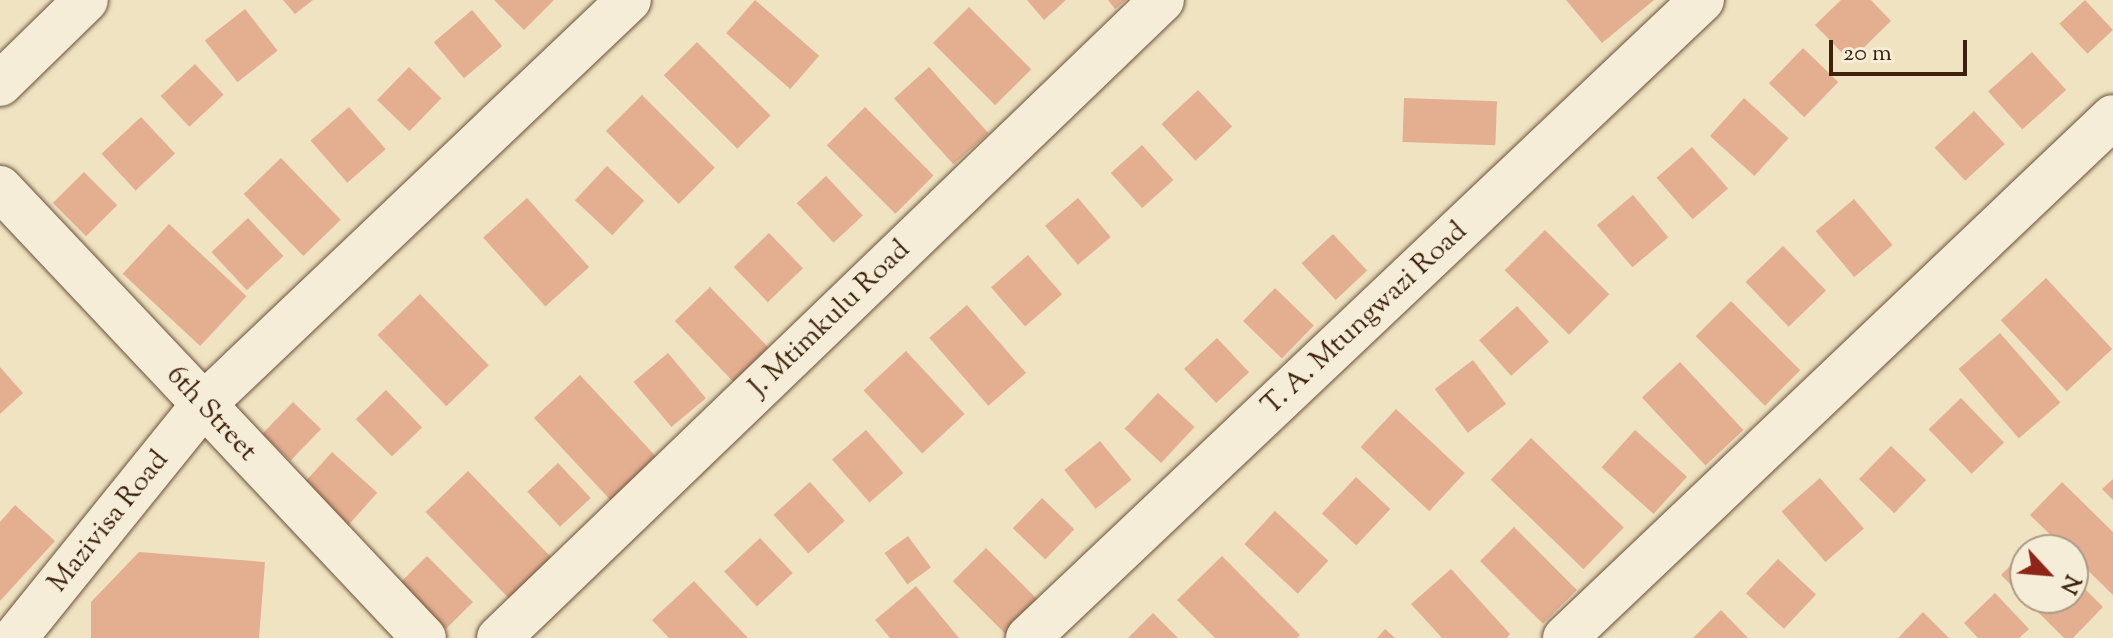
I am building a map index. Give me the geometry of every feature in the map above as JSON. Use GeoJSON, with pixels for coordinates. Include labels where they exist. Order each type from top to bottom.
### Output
{"type":"FeatureCollection","features":[{"type":"Feature","properties":{"kind":"street"},"geometry":{"type":"LineString","coordinates":[[0,84],[86,0]]}},
{"type":"Feature","properties":{"kind":"street","name":"Mazivisa Road"},"geometry":{"type":"LineString","coordinates":[[15,638],[202,406],[629,0]]}},
{"type":"Feature","properties":{"kind":"street","name":"J. Mtimkulu Road"},"geometry":{"type":"LineString","coordinates":[[499,638],[1162,0]]}},
{"type":"Feature","properties":{"kind":"street","name":"T. A. Mtungwazi Road"},"geometry":{"type":"LineString","coordinates":[[1028,638],[1702,0]]}},
{"type":"Feature","properties":{"kind":"street"},"geometry":{"type":"LineString","coordinates":[[1565,638],[2113,117]]}},
{"type":"Feature","properties":{"kind":"street","name":"6th Street"},"geometry":{"type":"LineString","coordinates":[[0,188],[202,406],[424,638]]}},
{"type":"Feature","properties":{"kind":"building"},"geometry":{"type":"Polygon","coordinates":[[[283,0],[313,0],[295,14],[283,0]]]}},
{"type":"Feature","properties":{"kind":"building"},"geometry":{"type":"Polygon","coordinates":[[[494,0],[554,0],[524,30],[494,0]]]}},
{"type":"Feature","properties":{"kind":"building"},"geometry":{"type":"Polygon","coordinates":[[[755,0],[819,56],[790,89],[726,33],[755,0]]]}},
{"type":"Feature","properties":{"kind":"building"},"geometry":{"type":"Polygon","coordinates":[[[1027,0],[1066,0],[1044,20],[1027,0]]]}},
{"type":"Feature","properties":{"kind":"building"},"geometry":{"type":"Polygon","coordinates":[[[1108,0],[1126,0],[1115,9],[1108,0]]]}},
{"type":"Feature","properties":{"kind":"building"},"geometry":{"type":"Polygon","coordinates":[[[1566,0],[1654,0],[1602,43],[1566,0]]]}},
{"type":"Feature","properties":{"kind":"building"},"geometry":{"type":"Polygon","coordinates":[[[1841,0],[1871,0],[1891,21],[1850,61],[1815,25],[1841,0]]]}},
{"type":"Feature","properties":{"kind":"building"},"geometry":{"type":"Polygon","coordinates":[[[2085,0],[2113,30],[2087,54],[2059,24],[2085,0]]]}},
{"type":"Feature","properties":{"kind":"building"},"geometry":{"type":"Polygon","coordinates":[[[969,7],[1031,69],[995,105],[933,43],[969,7]]]}},
{"type":"Feature","properties":{"kind":"building"},"geometry":{"type":"Polygon","coordinates":[[[245,9],[278,51],[237,82],[205,40],[245,9]]]}},
{"type":"Feature","properties":{"kind":"building"},"geometry":{"type":"Polygon","coordinates":[[[472,10],[502,46],[464,78],[434,42],[472,10]]]}},
{"type":"Feature","properties":{"kind":"building"},"geometry":{"type":"Polygon","coordinates":[[[697,42],[771,116],[737,149],[664,75],[697,42]]]}},
{"type":"Feature","properties":{"kind":"building"},"geometry":{"type":"Polygon","coordinates":[[[1803,48],[1838,82],[1804,117],[1769,83],[1803,48]]]}},
{"type":"Feature","properties":{"kind":"building"},"geometry":{"type":"Polygon","coordinates":[[[2032,52],[2066,90],[2022,129],[1988,91],[2032,52]]]}},
{"type":"Feature","properties":{"kind":"building"},"geometry":{"type":"Polygon","coordinates":[[[195,64],[224,95],[189,127],[161,96],[195,64]]]}},
{"type":"Feature","properties":{"kind":"building"},"geometry":{"type":"Polygon","coordinates":[[[409,67],[441,98],[409,131],[377,100],[409,67]]]}},
{"type":"Feature","properties":{"kind":"building"},"geometry":{"type":"Polygon","coordinates":[[[929,67],[989,133],[954,165],[894,98],[929,67]]]}},
{"type":"Feature","properties":{"kind":"building"},"geometry":{"type":"Polygon","coordinates":[[[1198,90],[1232,127],[1196,161],[1161,124],[1198,90]]]}},
{"type":"Feature","properties":{"kind":"building"},"geometry":{"type":"Polygon","coordinates":[[[642,95],[715,168],[679,204],[606,131],[642,95]]]}},
{"type":"Feature","properties":{"kind":"building"},"geometry":{"type":"Polygon","coordinates":[[[1404,98],[1497,101],[1495,145],[1402,142],[1404,98]]]}},
{"type":"Feature","properties":{"kind":"building"},"geometry":{"type":"Polygon","coordinates":[[[1744,98],[1789,138],[1754,176],[1710,136],[1744,98]]]}},
{"type":"Feature","properties":{"kind":"building"},"geometry":{"type":"Polygon","coordinates":[[[349,107],[386,149],[347,183],[311,140],[349,107]]]}},
{"type":"Feature","properties":{"kind":"building"},"geometry":{"type":"Polygon","coordinates":[[[865,107],[934,176],[895,214],[827,145],[865,107]]]}},
{"type":"Feature","properties":{"kind":"building"},"geometry":{"type":"Polygon","coordinates":[[[1974,111],[2005,144],[1965,181],[1935,148],[1974,111]]]}},
{"type":"Feature","properties":{"kind":"building"},"geometry":{"type":"Polygon","coordinates":[[[141,117],[175,154],[136,190],[102,154],[141,117]]]}},
{"type":"Feature","properties":{"kind":"building"},"geometry":{"type":"Polygon","coordinates":[[[1142,145],[1173,180],[1142,208],[1111,173],[1142,145]]]}},
{"type":"Feature","properties":{"kind":"building"},"geometry":{"type":"Polygon","coordinates":[[[1692,147],[1728,189],[1693,219],[1657,178],[1692,147]]]}},
{"type":"Feature","properties":{"kind":"building"},"geometry":{"type":"Polygon","coordinates":[[[281,158],[341,220],[303,256],[244,194],[281,158]]]}},
{"type":"Feature","properties":{"kind":"building"},"geometry":{"type":"Polygon","coordinates":[[[607,166],[644,201],[612,235],[575,200],[607,166]]]}},
{"type":"Feature","properties":{"kind":"building"},"geometry":{"type":"Polygon","coordinates":[[[84,172],[117,205],[86,236],[53,203],[84,172]]]}},
{"type":"Feature","properties":{"kind":"building"},"geometry":{"type":"Polygon","coordinates":[[[826,176],[863,215],[834,243],[797,203],[826,176]]]}},
{"type":"Feature","properties":{"kind":"building"},"geometry":{"type":"Polygon","coordinates":[[[1633,195],[1668,237],[1632,267],[1597,225],[1633,195]]]}},
{"type":"Feature","properties":{"kind":"building"},"geometry":{"type":"Polygon","coordinates":[[[527,198],[589,267],[545,307],[483,237],[527,198]]]}},
{"type":"Feature","properties":{"kind":"building"},"geometry":{"type":"Polygon","coordinates":[[[1078,198],[1111,237],[1078,265],[1045,226],[1078,198]]]}},
{"type":"Feature","properties":{"kind":"building"},"geometry":{"type":"Polygon","coordinates":[[[1854,199],[1893,245],[1854,277],[1816,231],[1854,199]]]}},
{"type":"Feature","properties":{"kind":"building"},"geometry":{"type":"Polygon","coordinates":[[[248,218],[283,256],[247,290],[211,252],[248,218]]]}},
{"type":"Feature","properties":{"kind":"building"},"geometry":{"type":"Polygon","coordinates":[[[169,224],[247,296],[200,346],[123,274],[169,224]]]}},
{"type":"Feature","properties":{"kind":"building"},"geometry":{"type":"Polygon","coordinates":[[[1545,230],[1609,294],[1569,335],[1505,270],[1545,230]]]}},
{"type":"Feature","properties":{"kind":"building"},"geometry":{"type":"Polygon","coordinates":[[[769,233],[803,268],[768,302],[734,267],[769,233]]]}},
{"type":"Feature","properties":{"kind":"building"},"geometry":{"type":"Polygon","coordinates":[[[1333,234],[1367,271],[1336,300],[1302,263],[1333,234]]]}},
{"type":"Feature","properties":{"kind":"building"},"geometry":{"type":"Polygon","coordinates":[[[1783,246],[1826,291],[1789,327],[1746,282],[1783,246]]]}},
{"type":"Feature","properties":{"kind":"building"},"geometry":{"type":"Polygon","coordinates":[[[1028,255],[1062,294],[1025,326],[991,287],[1028,255]]]}},
{"type":"Feature","properties":{"kind":"building"},"geometry":{"type":"Polygon","coordinates":[[[2046,278],[2112,349],[2067,391],[2001,320],[2046,278]]]}},
{"type":"Feature","properties":{"kind":"building"},"geometry":{"type":"Polygon","coordinates":[[[710,287],[768,347],[733,381],[675,321],[710,287]]]}},
{"type":"Feature","properties":{"kind":"building"},"geometry":{"type":"Polygon","coordinates":[[[1275,288],[1314,326],[1282,359],[1243,321],[1275,288]]]}},
{"type":"Feature","properties":{"kind":"building"},"geometry":{"type":"Polygon","coordinates":[[[420,294],[489,365],[446,406],[378,335],[420,294]]]}},
{"type":"Feature","properties":{"kind":"building"},"geometry":{"type":"Polygon","coordinates":[[[1731,301],[1800,370],[1765,406],[1696,336],[1731,301]]]}},
{"type":"Feature","properties":{"kind":"building"},"geometry":{"type":"Polygon","coordinates":[[[967,305],[1026,373],[988,406],[929,338],[967,305]]]}},
{"type":"Feature","properties":{"kind":"building"},"geometry":{"type":"Polygon","coordinates":[[[1517,306],[1549,342],[1511,376],[1479,340],[1517,306]]]}},
{"type":"Feature","properties":{"kind":"building"},"geometry":{"type":"Polygon","coordinates":[[[2000,333],[2060,402],[2019,439],[1958,369],[2000,333]]]}},
{"type":"Feature","properties":{"kind":"building"},"geometry":{"type":"Polygon","coordinates":[[[1217,338],[1249,372],[1216,403],[1184,369],[1217,338]]]}},
{"type":"Feature","properties":{"kind":"building"},"geometry":{"type":"Polygon","coordinates":[[[906,351],[965,414],[922,453],[864,391],[906,351]]]}},
{"type":"Feature","properties":{"kind":"building"},"geometry":{"type":"Polygon","coordinates":[[[668,353],[706,398],[671,427],[634,382],[668,353]]]}},
{"type":"Feature","properties":{"kind":"building"},"geometry":{"type":"Polygon","coordinates":[[[1473,360],[1506,404],[1468,433],[1435,389],[1473,360]]]}},
{"type":"Feature","properties":{"kind":"building"},"geometry":{"type":"Polygon","coordinates":[[[1680,362],[1743,430],[1705,465],[1642,397],[1680,362]]]}},
{"type":"Feature","properties":{"kind":"building"},"geometry":{"type":"Polygon","coordinates":[[[0,367],[23,393],[0,414],[0,367]]]}},
{"type":"Feature","properties":{"kind":"building"},"geometry":{"type":"Polygon","coordinates":[[[580,375],[663,464],[617,507],[534,418],[580,375]]]}},
{"type":"Feature","properties":{"kind":"building"},"geometry":{"type":"Polygon","coordinates":[[[386,390],[422,427],[392,457],[356,419],[386,390]]]}},
{"type":"Feature","properties":{"kind":"building"},"geometry":{"type":"Polygon","coordinates":[[[1158,393],[1195,427],[1161,463],[1125,429],[1158,393]]]}},
{"type":"Feature","properties":{"kind":"building"},"geometry":{"type":"Polygon","coordinates":[[[1961,398],[2004,443],[1972,474],[1929,429],[1961,398]]]}},
{"type":"Feature","properties":{"kind":"building"},"geometry":{"type":"Polygon","coordinates":[[[293,402],[321,429],[290,461],[262,434],[293,402]]]}},
{"type":"Feature","properties":{"kind":"building"},"geometry":{"type":"Polygon","coordinates":[[[1396,409],[1465,473],[1429,511],[1361,447],[1396,409]]]}},
{"type":"Feature","properties":{"kind":"building"},"geometry":{"type":"Polygon","coordinates":[[[866,430],[903,473],[869,503],[832,460],[866,430]]]}},
{"type":"Feature","properties":{"kind":"building"},"geometry":{"type":"Polygon","coordinates":[[[1635,430],[1687,477],[1654,514],[1602,467],[1635,430]]]}},
{"type":"Feature","properties":{"kind":"building"},"geometry":{"type":"Polygon","coordinates":[[[1531,438],[1624,528],[1584,569],[1491,480],[1531,438]]]}},
{"type":"Feature","properties":{"kind":"building"},"geometry":{"type":"Polygon","coordinates":[[[1100,441],[1131,480],[1096,509],[1064,470],[1100,441]]]}},
{"type":"Feature","properties":{"kind":"building"},"geometry":{"type":"Polygon","coordinates":[[[1891,446],[1926,480],[1894,513],[1859,479],[1891,446]]]}},
{"type":"Feature","properties":{"kind":"building"},"geometry":{"type":"Polygon","coordinates":[[[332,452],[377,493],[347,526],[302,485],[332,452]]]}},
{"type":"Feature","properties":{"kind":"building"},"geometry":{"type":"Polygon","coordinates":[[[558,463],[591,498],[560,527],[527,492],[558,463]]]}},
{"type":"Feature","properties":{"kind":"building"},"geometry":{"type":"Polygon","coordinates":[[[468,471],[554,560],[512,601],[426,512],[468,471]]]}},
{"type":"Feature","properties":{"kind":"building"},"geometry":{"type":"Polygon","coordinates":[[[1356,477],[1390,509],[1356,546],[1322,514],[1356,477]]]}},
{"type":"Feature","properties":{"kind":"building"},"geometry":{"type":"Polygon","coordinates":[[[1820,478],[1864,529],[1825,562],[1782,511],[1820,478]]]}},
{"type":"Feature","properties":{"kind":"building"},"geometry":{"type":"Polygon","coordinates":[[[2113,479],[2113,500],[2102,489],[2113,479]]]}},
{"type":"Feature","properties":{"kind":"building"},"geometry":{"type":"Polygon","coordinates":[[[810,482],[845,521],[808,553],[774,515],[810,482]]]}},
{"type":"Feature","properties":{"kind":"building"},"geometry":{"type":"Polygon","coordinates":[[[2062,482],[2113,532],[2113,595],[2089,572],[2089,534],[2050,534],[2030,515],[2062,482]]]}},
{"type":"Feature","properties":{"kind":"building"},"geometry":{"type":"Polygon","coordinates":[[[1042,498],[1074,529],[1045,559],[1013,528],[1042,498]]]}},
{"type":"Feature","properties":{"kind":"building"},"geometry":{"type":"Polygon","coordinates":[[[15,505],[55,541],[0,601],[0,522],[15,505]]]}},
{"type":"Feature","properties":{"kind":"building"},"geometry":{"type":"Polygon","coordinates":[[[1275,511],[1328,561],[1298,594],[1244,544],[1275,511]]]}},
{"type":"Feature","properties":{"kind":"building"},"geometry":{"type":"Polygon","coordinates":[[[1514,527],[1577,590],[1543,624],[1480,561],[1514,527]]]}},
{"type":"Feature","properties":{"kind":"building"},"geometry":{"type":"Polygon","coordinates":[[[908,536],[931,568],[907,585],[885,553],[908,536]]]}},
{"type":"Feature","properties":{"kind":"building"},"geometry":{"type":"Polygon","coordinates":[[[760,538],[793,573],[757,607],[724,571],[760,538]]]}},
{"type":"Feature","properties":{"kind":"building"},"geometry":{"type":"Polygon","coordinates":[[[986,548],[1046,608],[1016,638],[1010,638],[953,581],[986,548]]]}},
{"type":"Feature","properties":{"kind":"building"},"geometry":{"type":"Polygon","coordinates":[[[139,552],[265,562],[259,638],[91,638],[91,602],[139,552]]]}},
{"type":"Feature","properties":{"kind":"building"},"geometry":{"type":"Polygon","coordinates":[[[427,556],[473,602],[446,629],[400,583],[427,556]]]}},
{"type":"Feature","properties":{"kind":"building"},"geometry":{"type":"Polygon","coordinates":[[[1222,556],[1300,635],[1297,638],[1215,638],[1177,600],[1222,556]]]}},
{"type":"Feature","properties":{"kind":"building"},"geometry":{"type":"Polygon","coordinates":[[[1778,559],[1816,594],[1784,629],[1746,593],[1778,559]]]}},
{"type":"Feature","properties":{"kind":"building"},"geometry":{"type":"Polygon","coordinates":[[[2009,567],[2009,583],[2001,575],[2009,567]]]}},
{"type":"Feature","properties":{"kind":"building"},"geometry":{"type":"Polygon","coordinates":[[[1451,569],[1510,634],[1507,638],[1442,638],[1411,604],[1451,569]]]}},
{"type":"Feature","properties":{"kind":"building"},"geometry":{"type":"Polygon","coordinates":[[[694,581],[748,638],[669,638],[652,620],[694,581]]]}},
{"type":"Feature","properties":{"kind":"building"},"geometry":{"type":"Polygon","coordinates":[[[916,586],[959,638],[890,638],[875,620],[916,586]]]}},
{"type":"Feature","properties":{"kind":"building"},"geometry":{"type":"Polygon","coordinates":[[[1995,593],[2009,608],[2009,614],[2015,614],[2029,629],[2019,638],[1978,638],[1964,623],[1995,593]]]}},
{"type":"Feature","properties":{"kind":"building"},"geometry":{"type":"Polygon","coordinates":[[[2089,593],[2103,607],[2073,638],[2064,638],[2040,614],[2089,614],[2089,593]]]}},
{"type":"Feature","properties":{"kind":"building"},"geometry":{"type":"Polygon","coordinates":[[[1721,610],[1748,638],[1693,638],[1721,610]]]}},
{"type":"Feature","properties":{"kind":"building"},"geometry":{"type":"Polygon","coordinates":[[[1923,612],[1949,638],[1898,638],[1923,612]]]}},
{"type":"Feature","properties":{"kind":"building"},"geometry":{"type":"Polygon","coordinates":[[[1153,613],[1178,638],[1128,638],[1153,613]]]}},
{"type":"Feature","properties":{"kind":"building"},"geometry":{"type":"Polygon","coordinates":[[[1385,629],[1395,638],[1377,638],[1385,629]]]}}]}
